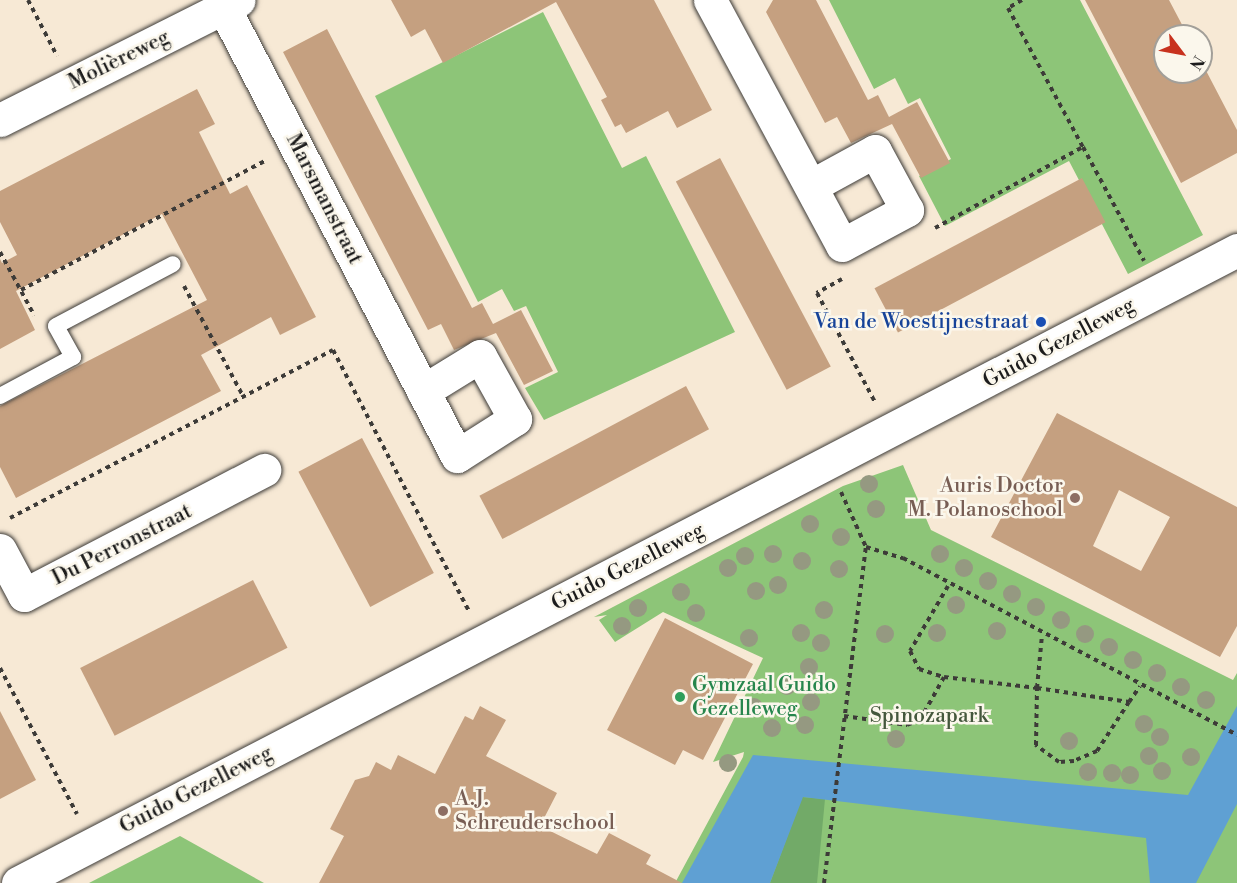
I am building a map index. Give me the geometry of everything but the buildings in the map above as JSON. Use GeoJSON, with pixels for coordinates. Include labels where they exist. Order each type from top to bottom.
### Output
{"type":"FeatureCollection","features":[{"type":"Feature","properties":{"kind":"street"},"geometry":{"type":"LineString","coordinates":[[710,0],[811,186]]}},
{"type":"Feature","properties":{"kind":"street","name":"Molièreweg"},"geometry":{"type":"LineString","coordinates":[[0,120],[232,4]]}},
{"type":"Feature","properties":{"kind":"street","name":"Marsmanstraat"},"geometry":{"type":"LineString","coordinates":[[232,4],[295,145],[423,391]]}},
{"type":"Feature","properties":{"kind":"street","name":"Guido Gezelleweg"},"geometry":{"type":"LineString","coordinates":[[18,883],[1237,250]]}},
{"type":"Feature","properties":{"kind":"street","name":"Du Perronstraat"},"geometry":{"type":"LineString","coordinates":[[0,550],[24,595],[264,470]]}},
{"type":"Feature","properties":{"kind":"lane"},"geometry":{"type":"LineString","coordinates":[[0,396],[74,357],[56,326],[173,264]]}},
{"type":"Feature","properties":{"kind":"path"},"geometry":{"type":"LineString","coordinates":[[28,0],[71,83]]}},
{"type":"Feature","properties":{"kind":"path"},"geometry":{"type":"LineString","coordinates":[[1022,0],[1008,8],[1160,290]]}},
{"type":"Feature","properties":{"kind":"path"},"geometry":{"type":"LineString","coordinates":[[21,290],[295,145]]}},
{"type":"Feature","properties":{"kind":"path"},"geometry":{"type":"LineString","coordinates":[[930,231],[1083,147]]}},
{"type":"Feature","properties":{"kind":"path"},"geometry":{"type":"LineString","coordinates":[[0,252],[42,329],[56,326]]}},
{"type":"Feature","properties":{"kind":"path"},"geometry":{"type":"LineString","coordinates":[[173,264],[243,396]]}},
{"type":"Feature","properties":{"kind":"path"},"geometry":{"type":"LineString","coordinates":[[848,276],[817,293],[890,432]]}},
{"type":"Feature","properties":{"kind":"path"},"geometry":{"type":"LineString","coordinates":[[824,883],[843,749],[844,716],[866,547],[828,464]]}},
{"type":"Feature","properties":{"kind":"path"},"geometry":{"type":"LineString","coordinates":[[866,547],[903,558],[948,586],[1237,735]]}},
{"type":"Feature","properties":{"kind":"path"},"geometry":{"type":"LineString","coordinates":[[948,586],[910,651],[919,669],[944,677],[1129,702]]}},
{"type":"Feature","properties":{"kind":"path"},"geometry":{"type":"LineString","coordinates":[[1042,635],[1037,688],[1036,745],[1059,762],[1097,751],[1140,686]]}},
{"type":"Feature","properties":{"kind":"path"},"geometry":{"type":"LineString","coordinates":[[0,668],[93,844]]}},
{"type":"Feature","properties":{"kind":"path"},"geometry":{"type":"LineString","coordinates":[[844,716],[907,725],[920,720],[944,677]]}},
{"type":"Feature","properties":{"kind":"green space"},"geometry":{"type":"Polygon","coordinates":[[[829,0],[1080,0],[1203,235],[1128,274],[1069,161],[945,226],[919,176],[951,159],[920,98],[908,104],[895,78],[874,89],[829,0]]]}},
{"type":"Feature","properties":{"kind":"green space"},"geometry":{"type":"Polygon","coordinates":[[[543,12],[622,168],[646,156],[735,332],[544,420],[525,388],[558,372],[526,306],[514,311],[502,289],[478,302],[375,96],[543,12]]]}},
{"type":"Feature","properties":{"kind":"green space","name":"Spinozapark"},"geometry":{"type":"Polygon","coordinates":[[[903,465],[931,530],[1233,680],[1237,673],[1237,883],[675,883],[743,757],[744,752],[713,762],[763,658],[663,612],[615,642],[599,620],[607,615],[594,617],[843,486],[903,465]]]}},
{"type":"Feature","properties":{"kind":"green space"},"geometry":{"type":"Polygon","coordinates":[[[802,797],[825,799],[817,883],[770,883],[802,797]]]}},
{"type":"Feature","properties":{"kind":"green space"},"geometry":{"type":"Polygon","coordinates":[[[180,836],[264,883],[89,883],[180,836]]]}},
{"type":"Feature","properties":{"kind":"water"},"geometry":{"type":"Polygon","coordinates":[[[1237,706],[1237,804],[1196,883],[1150,883],[1146,838],[803,797],[770,883],[682,883],[753,755],[1188,795],[1237,706]]]}},
{"type":"Feature","properties":{"kind":"place","name":"Van de Woestijnestraat"},"geometry":{"type":"Point","coordinates":[1041,322]}},
{"type":"Feature","properties":{"kind":"place","name":"Auris Doctor M. Polanoschool"},"geometry":{"type":"Point","coordinates":[1075,498]}},
{"type":"Feature","properties":{"kind":"place","name":"Gymzaal Guido Gezelleweg"},"geometry":{"type":"Point","coordinates":[680,697]}},
{"type":"Feature","properties":{"kind":"place","name":"A.J. Schreuderschool"},"geometry":{"type":"Point","coordinates":[443,811]}}]}
